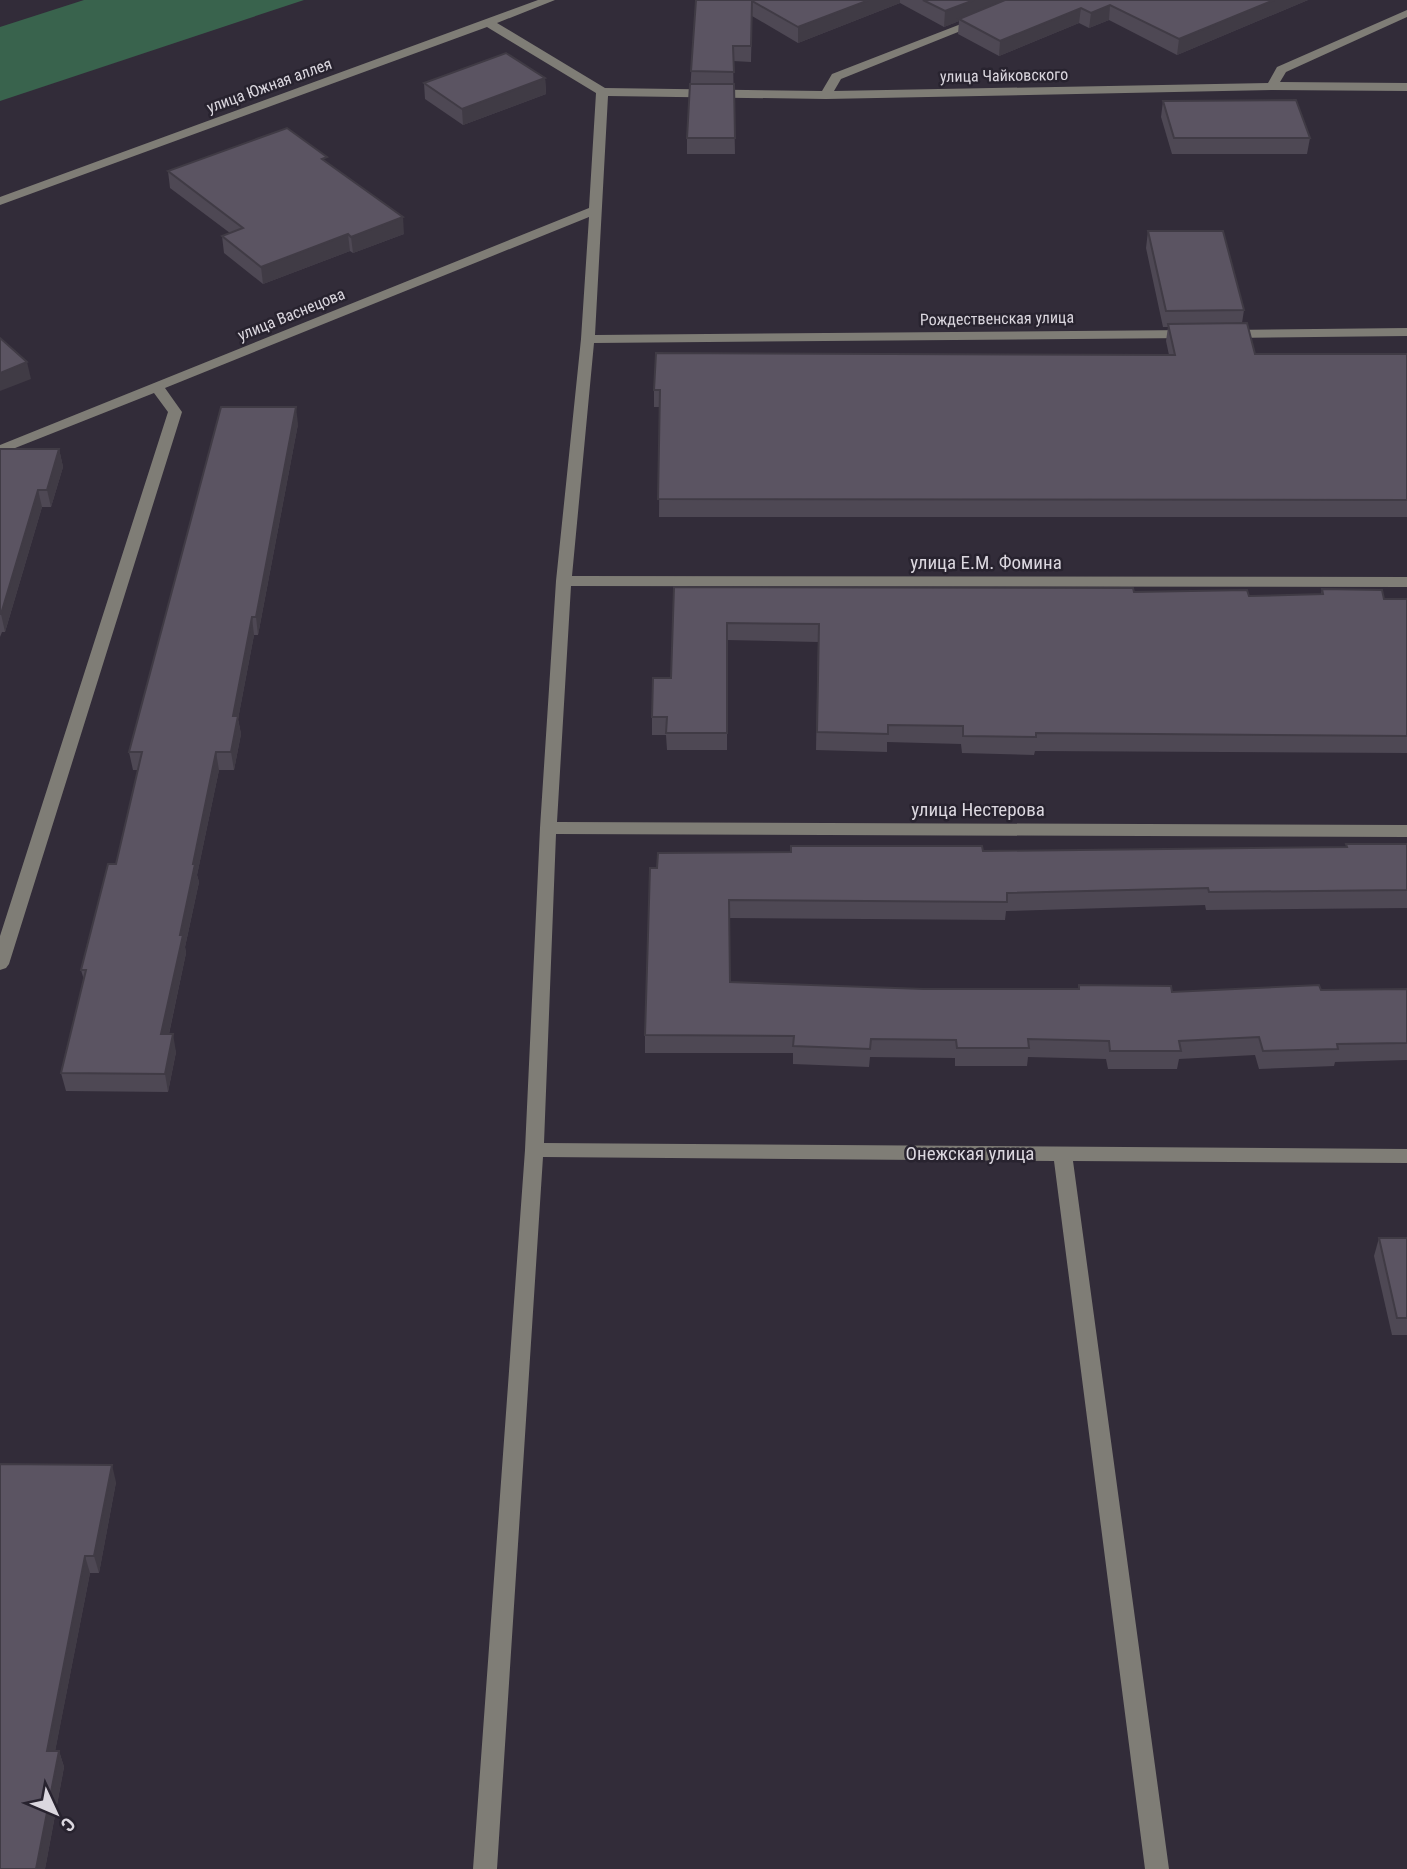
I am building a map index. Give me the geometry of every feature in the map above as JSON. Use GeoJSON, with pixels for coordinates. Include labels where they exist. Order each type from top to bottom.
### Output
{"type":"FeatureCollection","features":[{"type":"Feature","properties":{"kind":"street","name":"улица Южная аллея"},"geometry":{"type":"LineString","coordinates":[[0,201],[550,0]]}},
{"type":"Feature","properties":{"kind":"street"},"geometry":{"type":"LineString","coordinates":[[1272,86],[1281,70],[1407,13]]}},
{"type":"Feature","properties":{"kind":"street"},"geometry":{"type":"LineString","coordinates":[[826,95],[836,78],[990,16]]}},
{"type":"Feature","properties":{"kind":"street"},"geometry":{"type":"LineString","coordinates":[[485,1869],[534,1150],[548,828],[564,581],[588,339],[602,92],[488,22]]}},
{"type":"Feature","properties":{"kind":"street","name":"улица Чайковского"},"geometry":{"type":"LineString","coordinates":[[602,92],[826,95],[1272,86],[1407,87]]}},
{"type":"Feature","properties":{"kind":"street","name":"улица Васнецова"},"geometry":{"type":"LineString","coordinates":[[0,450],[595,210]]}},
{"type":"Feature","properties":{"kind":"street","name":"Рождественская улица"},"geometry":{"type":"LineString","coordinates":[[588,339],[1407,332]]}},
{"type":"Feature","properties":{"kind":"street"},"geometry":{"type":"LineString","coordinates":[[0,964],[175,412],[156,387]]}},
{"type":"Feature","properties":{"kind":"street","name":"улица Е.М. Фомина"},"geometry":{"type":"LineString","coordinates":[[564,581],[1407,582]]}},
{"type":"Feature","properties":{"kind":"street","name":"улица Нестерова"},"geometry":{"type":"LineString","coordinates":[[548,828],[1407,831]]}},
{"type":"Feature","properties":{"kind":"street","name":"Онежская улица"},"geometry":{"type":"LineString","coordinates":[[534,1150],[1407,1156]]}},
{"type":"Feature","properties":{"kind":"street"},"geometry":{"type":"LineString","coordinates":[[1062,1153],[1157,1869]]}},
{"type":"Feature","properties":{"kind":"green space"},"geometry":{"type":"Polygon","coordinates":[[[84,0],[304,0],[0,101],[0,27],[84,0]]]}},
{"type":"Feature","properties":{"kind":"building"},"geometry":{"type":"Polygon","coordinates":[[[696,0],[869,0],[798,27],[752,1],[751,46],[733,46],[734,72],[691,71],[696,0]]]}},
{"type":"Feature","properties":{"kind":"building"},"geometry":{"type":"Polygon","coordinates":[[[923,0],[974,0],[945,11],[923,0]]]}},
{"type":"Feature","properties":{"kind":"building"},"geometry":{"type":"Polygon","coordinates":[[[1005,0],[1274,0],[1179,39],[1110,5],[1091,13],[1081,8],[1000,41],[959,19],[1005,0]]]}},
{"type":"Feature","properties":{"kind":"building"},"geometry":{"type":"Polygon","coordinates":[[[506,53],[545,78],[462,109],[424,83],[506,53]]]}},
{"type":"Feature","properties":{"kind":"building"},"geometry":{"type":"Polygon","coordinates":[[[690,84],[734,84],[735,138],[687,138],[690,84]]]}},
{"type":"Feature","properties":{"kind":"building"},"geometry":{"type":"Polygon","coordinates":[[[1296,100],[1310,138],[1174,138],[1163,101],[1296,100]]]}},
{"type":"Feature","properties":{"kind":"building"},"geometry":{"type":"Polygon","coordinates":[[[287,128],[327,157],[322,159],[403,217],[351,237],[348,234],[261,267],[222,236],[243,228],[168,171],[287,128]]]}},
{"type":"Feature","properties":{"kind":"building"},"geometry":{"type":"Polygon","coordinates":[[[1148,231],[1223,231],[1244,310],[1166,311],[1148,231]]]}},
{"type":"Feature","properties":{"kind":"building"},"geometry":{"type":"Polygon","coordinates":[[[1247,323],[1255,354],[1407,354],[1407,500],[658,499],[660,390],[654,390],[656,353],[1175,355],[1168,324],[1247,323]]]}},
{"type":"Feature","properties":{"kind":"building"},"geometry":{"type":"Polygon","coordinates":[[[0,338],[27,362],[0,373],[0,338]]]}},
{"type":"Feature","properties":{"kind":"building"},"geometry":{"type":"Polygon","coordinates":[[[221,407],[296,407],[256,617],[252,617],[233,716],[238,716],[231,752],[216,752],[193,864],[180,935],[183,935],[161,1034],[173,1034],[165,1074],[61,1073],[86,970],[81,970],[108,864],[116,864],[142,752],[129,752],[221,407]]]}},
{"type":"Feature","properties":{"kind":"building"},"geometry":{"type":"Polygon","coordinates":[[[0,449],[59,449],[47,490],[38,490],[1,614],[0,614],[0,449]]]}},
{"type":"Feature","properties":{"kind":"building"},"geometry":{"type":"Polygon","coordinates":[[[674,587],[1133,588],[1134,592],[1247,590],[1249,596],[1323,594],[1322,589],[1382,590],[1384,599],[1407,599],[1407,736],[1036,733],[1036,737],[963,736],[963,726],[888,725],[888,734],[817,732],[819,624],[727,623],[727,733],[666,733],[667,717],[652,717],[653,678],[671,678],[674,587]]]}},
{"type":"Feature","properties":{"kind":"building"},"geometry":{"type":"Polygon","coordinates":[[[1346,844],[1407,844],[1407,890],[1209,892],[1208,888],[1007,893],[1007,902],[729,900],[730,982],[924,989],[1079,989],[1079,985],[1171,986],[1172,992],[1319,985],[1321,990],[1407,989],[1407,1043],[1337,1044],[1338,1049],[1263,1051],[1259,1037],[1179,1041],[1181,1051],[1110,1051],[1109,1041],[1028,1039],[1029,1048],[957,1048],[956,1040],[871,1039],[870,1049],[793,1046],[794,1036],[645,1035],[650,868],[657,868],[658,853],[791,852],[791,846],[982,846],[983,851],[1347,847],[1346,844]]]}},
{"type":"Feature","properties":{"kind":"building"},"geometry":{"type":"Polygon","coordinates":[[[1379,1238],[1407,1238],[1407,1318],[1397,1318],[1379,1238]]]}},
{"type":"Feature","properties":{"kind":"building"},"geometry":{"type":"Polygon","coordinates":[[[0,1464],[112,1465],[94,1556],[85,1556],[47,1751],[59,1751],[36,1869],[0,1869],[0,1464]]]}}]}
